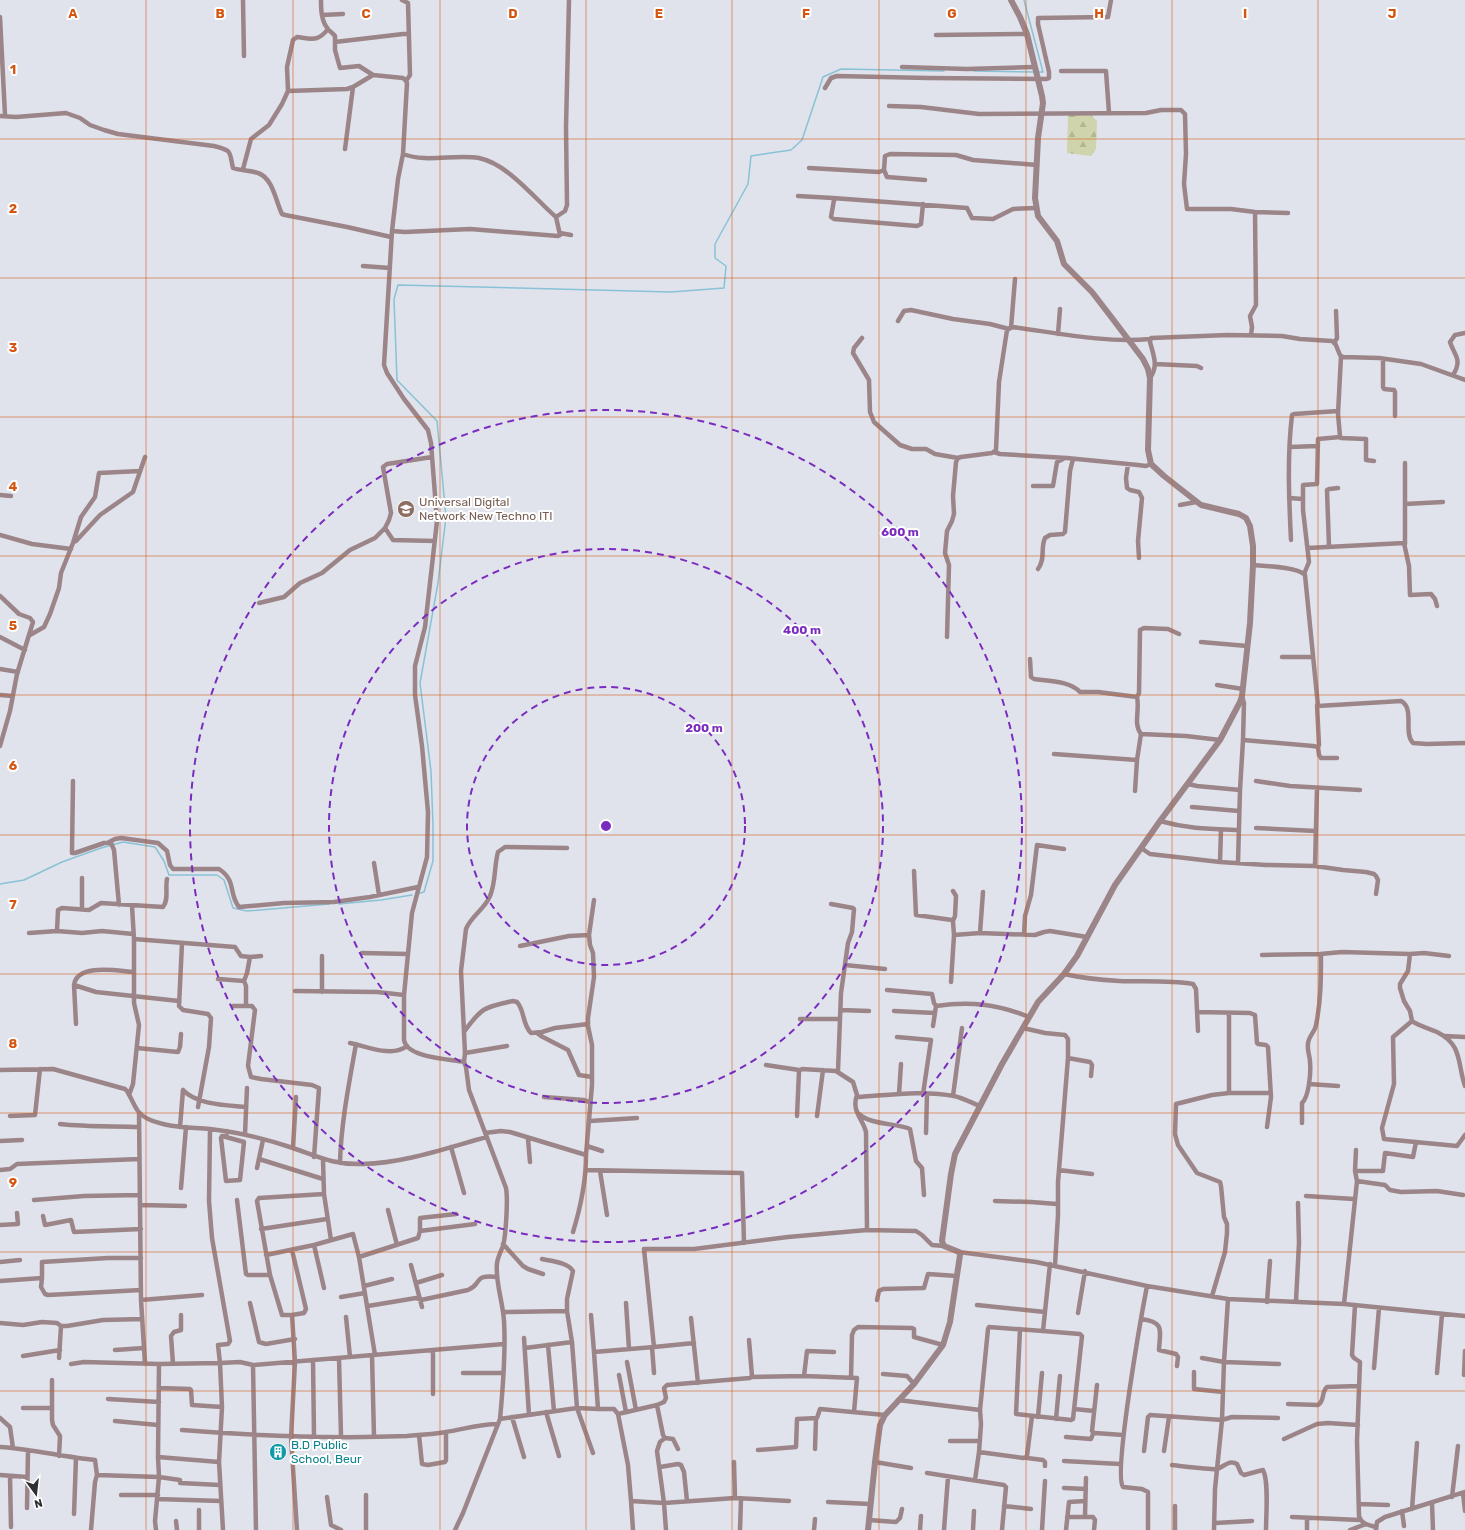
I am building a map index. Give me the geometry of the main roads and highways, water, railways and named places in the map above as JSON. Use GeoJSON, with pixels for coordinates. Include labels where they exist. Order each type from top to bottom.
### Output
{"type":"FeatureCollection","features":[{"type":"Feature","properties":{"kind":"waterway"},"geometry":{"type":"LineString","coordinates":[[1024,0],[1043,72],[1038,72]]}},
{"type":"Feature","properties":{"kind":"waterway"},"geometry":{"type":"LineString","coordinates":[[420,893],[424,892],[433,861],[431,771],[420,683],[438,583],[446,517],[437,421],[397,380],[394,299],[398,285],[671,292],[724,288],[726,266],[715,258],[715,244],[748,184],[751,156],[791,150],[802,140],[823,77],[841,69],[944,71]]}},
{"type":"Feature","properties":{"kind":"waterway"},"geometry":{"type":"LineString","coordinates":[[974,71],[1034,72]]}},
{"type":"Feature","properties":{"kind":"waterway"},"geometry":{"type":"LineString","coordinates":[[0,884],[24,880],[62,862],[123,842],[155,847],[164,861],[169,875],[217,875],[224,880],[233,908],[247,911],[329,904]]}},
{"type":"Feature","properties":{"kind":"waterway"},"geometry":{"type":"LineString","coordinates":[[339,904],[412,895]]}},
{"type":"Feature","properties":{"kind":"place","name":"Universal Digital Network New Techno ITI"},"geometry":{"type":"Point","coordinates":[406,509]}},
{"type":"Feature","properties":{"kind":"place","name":"B.D Public School, Beur"},"geometry":{"type":"Point","coordinates":[278,1452]}}]}
